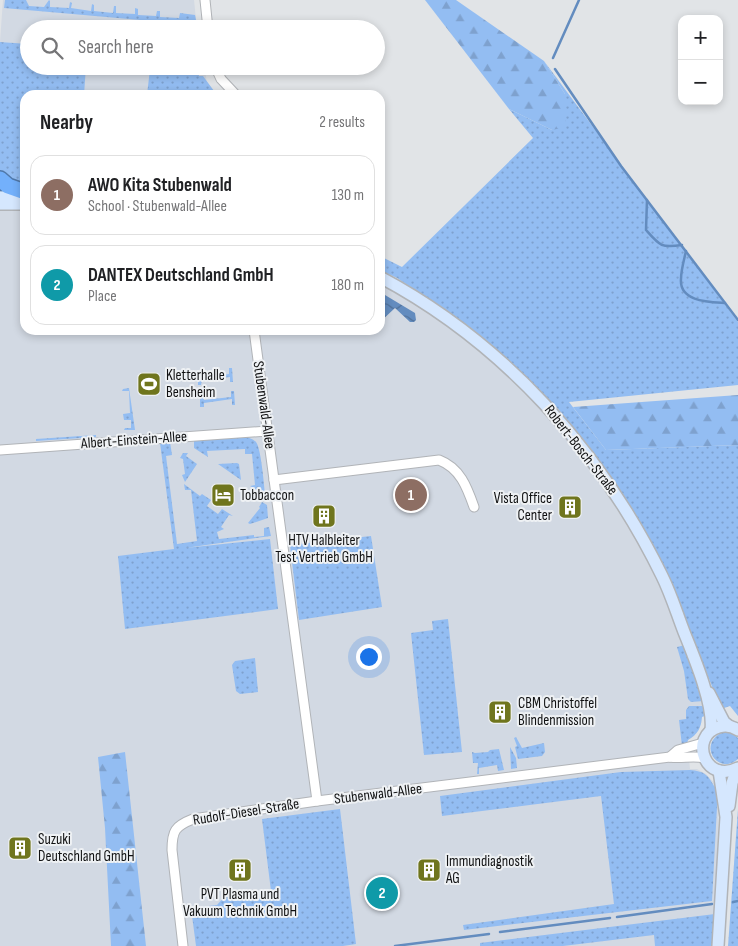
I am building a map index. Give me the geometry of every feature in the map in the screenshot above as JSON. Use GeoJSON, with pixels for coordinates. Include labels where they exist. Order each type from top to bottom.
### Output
{"type":"FeatureCollection","features":[{"type":"Feature","properties":{"kind":"highway"},"geometry":{"type":"LineString","coordinates":[[0,180],[20,192]]}},
{"type":"Feature","properties":{"kind":"street"},"geometry":{"type":"LineString","coordinates":[[205,0],[207,20]]}},
{"type":"Feature","properties":{"kind":"street"},"geometry":{"type":"LineString","coordinates":[[219,75],[231,90]]}},
{"type":"Feature","properties":{"kind":"street"},"geometry":{"type":"LineString","coordinates":[[0,197],[20,195]]}},
{"type":"Feature","properties":{"kind":"street"},"geometry":{"type":"LineString","coordinates":[[0,204],[20,204]]}},
{"type":"Feature","properties":{"kind":"street","name":"Robert-Bosch-Straße"},"geometry":{"type":"LineString","coordinates":[[385,280],[428,305],[482,346],[533,391],[582,447],[622,502],[659,569],[704,686],[711,717],[711,730],[723,726],[733,728]]}},
{"type":"Feature","properties":{"kind":"street","name":"Stubenwald-Allee"},"geometry":{"type":"LineString","coordinates":[[255,335],[317,801],[670,756],[676,758],[704,758]]}},
{"type":"Feature","properties":{"kind":"street","name":"Albert-Einstein-Allee"},"geometry":{"type":"LineString","coordinates":[[0,450],[268,431]]}},
{"type":"Feature","properties":{"kind":"street"},"geometry":{"type":"LineString","coordinates":[[274,480],[439,460],[449,464],[465,481],[474,507]]}},
{"type":"Feature","properties":{"kind":"street","name":"Robert-Bosch-Straße"},"geometry":{"type":"LineString","coordinates":[[704,686],[712,697],[724,722],[733,728]]}},
{"type":"Feature","properties":{"kind":"street"},"geometry":{"type":"LineString","coordinates":[[711,730],[703,744],[704,758],[708,764],[719,771],[725,772],[738,768]]}},
{"type":"Feature","properties":{"kind":"street","name":"Stubenwald-Allee"},"geometry":{"type":"LineString","coordinates":[[670,756],[678,750],[703,744]]}},
{"type":"Feature","properties":{"kind":"street"},"geometry":{"type":"LineString","coordinates":[[718,946],[726,817],[732,783],[738,768]]}},
{"type":"Feature","properties":{"kind":"street"},"geometry":{"type":"LineString","coordinates":[[719,771],[726,817]]}},
{"type":"Feature","properties":{"kind":"street","name":"Rudolf-Diesel-Straße"},"geometry":{"type":"LineString","coordinates":[[184,946],[172,850],[172,838],[175,829],[182,823],[192,819],[317,801]]}},
{"type":"Feature","properties":{"kind":"shaded area"},"geometry":{"type":"Polygon","coordinates":[[[3,0],[194,0],[196,20],[20,20],[20,43],[0,42],[3,0]]]}},
{"type":"Feature","properties":{"kind":"shaded area"},"geometry":{"type":"Polygon","coordinates":[[[51,75],[206,75],[207,90],[50,90],[51,75]]]}},
{"type":"Feature","properties":{"kind":"shaded area"},"geometry":{"type":"Polygon","coordinates":[[[0,211],[20,211],[20,335],[385,335],[385,285],[430,312],[471,341],[529,393],[599,477],[635,534],[665,594],[704,708],[694,736],[687,741],[690,769],[697,769],[706,774],[719,788],[715,946],[0,946],[0,211]]]}},
{"type":"Feature","properties":{"kind":"green space"},"geometry":{"type":"Polygon","coordinates":[[[5,0],[26,0],[29,6],[44,7],[49,0],[50,7],[69,8],[70,2],[72,3],[71,8],[91,11],[92,4],[94,5],[94,11],[113,13],[114,6],[116,6],[116,13],[135,14],[135,8],[138,9],[138,15],[156,16],[157,11],[160,11],[160,17],[179,18],[180,13],[195,15],[196,20],[140,20],[4,8],[5,0]]]}},
{"type":"Feature","properties":{"kind":"green space"},"geometry":{"type":"Polygon","coordinates":[[[425,0],[456,0],[544,61],[565,94],[566,127],[552,130],[509,109],[425,0]]]}},
{"type":"Feature","properties":{"kind":"green space"},"geometry":{"type":"Polygon","coordinates":[[[0,42],[20,43],[20,75],[85,75],[84,90],[20,90],[20,184],[3,175],[0,171],[0,42]]]}},
{"type":"Feature","properties":{"kind":"green space"},"geometry":{"type":"Polygon","coordinates":[[[544,61],[738,322],[738,385],[569,402],[606,450],[738,445],[738,716],[730,706],[721,709],[672,586],[626,500],[588,445],[558,409],[464,323],[397,278],[385,272],[385,258],[402,267],[533,138],[509,109],[552,130],[565,94],[544,61]]]}},
{"type":"Feature","properties":{"kind":"green space"},"geometry":{"type":"Polygon","coordinates":[[[149,75],[199,75],[203,76],[213,90],[148,90],[149,75]]]}},
{"type":"Feature","properties":{"kind":"green space"},"geometry":{"type":"Polygon","coordinates":[[[229,368],[232,368],[233,382],[230,382],[230,377],[202,380],[201,385],[198,385],[198,373],[201,372],[201,378],[229,374],[229,368]]]}},
{"type":"Feature","properties":{"kind":"green space"},"geometry":{"type":"Polygon","coordinates":[[[129,388],[135,430],[124,430],[125,428],[131,428],[131,420],[124,420],[123,414],[130,413],[129,391],[122,391],[129,388]]]}},
{"type":"Feature","properties":{"kind":"green space"},"geometry":{"type":"Polygon","coordinates":[[[231,391],[234,391],[235,405],[232,405],[232,399],[204,403],[204,407],[200,407],[200,395],[203,395],[204,400],[231,397],[231,391]]]}},
{"type":"Feature","properties":{"kind":"green space"},"geometry":{"type":"Polygon","coordinates":[[[738,395],[738,445],[606,450],[573,407],[738,395]]]}},
{"type":"Feature","properties":{"kind":"green space"},"geometry":{"type":"Polygon","coordinates":[[[96,435],[96,437],[36,441],[36,439],[96,435]]]}},
{"type":"Feature","properties":{"kind":"green space"},"geometry":{"type":"Polygon","coordinates":[[[241,437],[253,440],[258,446],[265,494],[250,486],[255,485],[252,454],[245,454],[245,449],[207,451],[208,457],[194,448],[194,441],[241,437]]]}},
{"type":"Feature","properties":{"kind":"green space"},"geometry":{"type":"Polygon","coordinates":[[[170,442],[172,455],[166,456],[177,544],[197,541],[191,490],[185,490],[184,484],[200,496],[202,494],[211,500],[207,506],[218,514],[222,509],[233,516],[229,515],[221,527],[224,529],[217,532],[219,539],[254,535],[254,537],[264,536],[264,528],[269,527],[271,536],[185,548],[270,539],[278,609],[125,629],[118,556],[174,549],[160,443],[170,442]]]}},
{"type":"Feature","properties":{"kind":"green space"},"geometry":{"type":"Polygon","coordinates":[[[183,453],[188,453],[186,456],[197,464],[185,482],[182,475],[185,474],[183,459],[180,458],[183,453]]]}},
{"type":"Feature","properties":{"kind":"green space"},"geometry":{"type":"Polygon","coordinates":[[[218,464],[239,464],[241,480],[218,464]]]}},
{"type":"Feature","properties":{"kind":"green space"},"geometry":{"type":"Polygon","coordinates":[[[262,502],[267,505],[268,518],[248,523],[260,508],[262,502]]]}},
{"type":"Feature","properties":{"kind":"green space"},"geometry":{"type":"Polygon","coordinates":[[[371,536],[382,607],[299,620],[290,545],[371,536]]]}},
{"type":"Feature","properties":{"kind":"green space"},"geometry":{"type":"Polygon","coordinates":[[[448,619],[462,752],[424,755],[411,633],[433,630],[432,621],[448,619]]]}},
{"type":"Feature","properties":{"kind":"green space"},"geometry":{"type":"Polygon","coordinates":[[[685,645],[704,701],[691,702],[688,699],[684,671],[677,647],[685,645]]]}},
{"type":"Feature","properties":{"kind":"green space"},"geometry":{"type":"Polygon","coordinates":[[[255,658],[258,692],[240,694],[236,691],[232,665],[235,661],[255,658]]]}},
{"type":"Feature","properties":{"kind":"green space"},"geometry":{"type":"Polygon","coordinates":[[[689,706],[702,706],[705,708],[707,715],[702,717],[697,733],[688,740],[687,744],[682,746],[679,720],[686,719],[686,710],[689,706]]]}},
{"type":"Feature","properties":{"kind":"green space"},"geometry":{"type":"Polygon","coordinates":[[[721,733],[732,733],[738,738],[738,759],[731,763],[724,764],[718,762],[713,757],[711,751],[714,739],[721,733]]]}},
{"type":"Feature","properties":{"kind":"green space"},"geometry":{"type":"Polygon","coordinates":[[[516,737],[522,748],[544,743],[545,752],[542,756],[518,759],[514,738],[516,737]]]}},
{"type":"Feature","properties":{"kind":"green space"},"geometry":{"type":"Polygon","coordinates":[[[510,747],[516,758],[517,768],[511,769],[510,747]]]}},
{"type":"Feature","properties":{"kind":"green space"},"geometry":{"type":"Polygon","coordinates":[[[499,749],[504,770],[498,771],[497,765],[479,768],[479,774],[477,774],[478,763],[473,763],[472,752],[488,752],[499,749]]]}},
{"type":"Feature","properties":{"kind":"green space"},"geometry":{"type":"Polygon","coordinates":[[[125,752],[146,946],[111,946],[105,828],[98,757],[125,752]]]}},
{"type":"Feature","properties":{"kind":"green space"},"geometry":{"type":"Polygon","coordinates":[[[690,770],[705,774],[714,786],[718,788],[712,901],[464,930],[463,925],[614,904],[601,796],[442,816],[440,796],[621,772],[690,770]]]}},
{"type":"Feature","properties":{"kind":"green space"},"geometry":{"type":"Polygon","coordinates":[[[340,809],[356,944],[343,946],[196,946],[191,908],[217,905],[224,897],[271,891],[262,819],[340,809]]]}},
{"type":"Feature","properties":{"kind":"green space"},"geometry":{"type":"Polygon","coordinates":[[[738,809],[738,946],[728,946],[738,809]]]}},
{"type":"Feature","properties":{"kind":"green space"},"geometry":{"type":"Polygon","coordinates":[[[715,914],[713,946],[655,946],[654,935],[563,946],[480,946],[480,943],[715,914]]]}},
{"type":"Feature","properties":{"kind":"water"},"geometry":{"type":"Polygon","coordinates":[[[385,295],[415,313],[416,320],[410,322],[395,308],[385,317],[385,295]]]}},
{"type":"Feature","properties":{"kind":"waterway"},"geometry":{"type":"LineString","coordinates":[[553,58],[579,0]]}},
{"type":"Feature","properties":{"kind":"waterway"},"geometry":{"type":"LineString","coordinates":[[555,69],[621,166],[738,320]]}},
{"type":"Feature","properties":{"kind":"waterway"},"geometry":{"type":"LineString","coordinates":[[647,200],[646,230],[661,245],[682,245]]}},
{"type":"Feature","properties":{"kind":"waterway"},"geometry":{"type":"LineString","coordinates":[[686,251],[681,279],[685,292],[704,301],[725,303]]}},
{"type":"Feature","properties":{"kind":"waterway"},"geometry":{"type":"LineString","coordinates":[[733,902],[738,901]]}},
{"type":"Feature","properties":{"kind":"waterway"},"geometry":{"type":"LineString","coordinates":[[617,917],[712,904]]}},
{"type":"Feature","properties":{"kind":"waterway"},"geometry":{"type":"LineString","coordinates":[[500,932],[610,918]]}},
{"type":"Feature","properties":{"kind":"waterway"},"geometry":{"type":"LineString","coordinates":[[395,946],[489,934]]}},
{"type":"Feature","properties":{"kind":"place","name":"Kletterhalle Bensheim"},"geometry":{"type":"Point","coordinates":[149,384]}},
{"type":"Feature","properties":{"kind":"place","name":"Tobbaccon"},"geometry":{"type":"Point","coordinates":[223,495]}},
{"type":"Feature","properties":{"kind":"place","name":"AWO Kita Stubenwald"},"geometry":{"type":"Point","coordinates":[411,495]}},
{"type":"Feature","properties":{"kind":"place","name":"Vista Office Center"},"geometry":{"type":"Point","coordinates":[570,507]}},
{"type":"Feature","properties":{"kind":"place","name":"HTV Halbleiter Test Vertrieb GmbH"},"geometry":{"type":"Point","coordinates":[324,516]}},
{"type":"Feature","properties":{"kind":"place","name":"CBM Christoffel Blindenmission"},"geometry":{"type":"Point","coordinates":[500,712]}},
{"type":"Feature","properties":{"kind":"place","name":"Suzuki Deutschland GmbH"},"geometry":{"type":"Point","coordinates":[20,848]}},
{"type":"Feature","properties":{"kind":"place","name":"PVT Plasma und Vakuum Technik GmbH"},"geometry":{"type":"Point","coordinates":[240,870]}},
{"type":"Feature","properties":{"kind":"place","name":"Immundiagnostik AG"},"geometry":{"type":"Point","coordinates":[429,870]}},
{"type":"Feature","properties":{"kind":"place","name":"DANTEX Deutschland GmbH"},"geometry":{"type":"Point","coordinates":[382,893]}}]}
